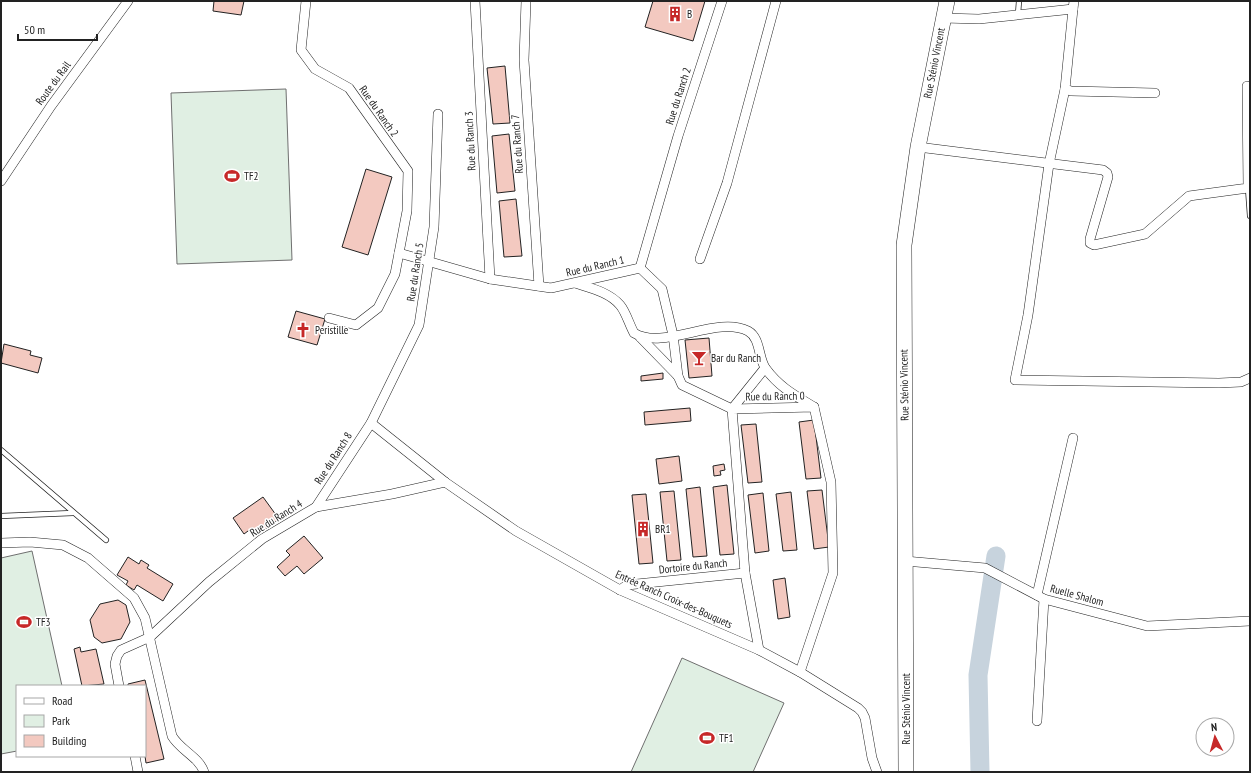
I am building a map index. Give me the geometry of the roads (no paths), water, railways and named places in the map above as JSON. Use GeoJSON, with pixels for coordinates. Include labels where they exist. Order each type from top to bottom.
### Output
{"type":"FeatureCollection","features":[{"type":"Feature","properties":{"kind":"main road","name":"Rue Sténio Vincent"},"geometry":{"type":"LineString","coordinates":[[906,772],[904,245],[918,147],[947,1]]}},
{"type":"Feature","properties":{"kind":"street","name":"Route du Rail"},"geometry":{"type":"LineString","coordinates":[[1,182],[51,106],[128,1]]}},
{"type":"Feature","properties":{"kind":"street","name":"Rue du Ranch 2"},"geometry":{"type":"LineString","coordinates":[[306,1],[301,50],[314,69],[349,88],[408,171],[407,211],[395,274],[378,308],[356,325],[329,318]]}},
{"type":"Feature","properties":{"kind":"street","name":"Rue du Ranch 3"},"geometry":{"type":"LineString","coordinates":[[475,1],[490,279]]}},
{"type":"Feature","properties":{"kind":"street","name":"Rue du Ranch 7"},"geometry":{"type":"LineString","coordinates":[[526,1],[524,60],[539,286]]}},
{"type":"Feature","properties":{"kind":"street","name":"Rue du Ranch 2"},"geometry":{"type":"LineString","coordinates":[[640,268],[678,136],[722,1]]}},
{"type":"Feature","properties":{"kind":"street"},"geometry":{"type":"LineString","coordinates":[[700,259],[727,183],[776,1]]}},
{"type":"Feature","properties":{"kind":"street"},"geometry":{"type":"LineString","coordinates":[[943,18],[979,19],[1074,5],[1065,89],[1050,164],[1028,315],[1015,380],[1241,382],[1250,378]]}},
{"type":"Feature","properties":{"kind":"street"},"geometry":{"type":"LineString","coordinates":[[918,147],[1103,170],[1107,173],[1107,182],[1090,239],[1090,243],[1094,245],[1144,234],[1189,196],[1248,188],[1247,86]]}},
{"type":"Feature","properties":{"kind":"street"},"geometry":{"type":"LineString","coordinates":[[1065,89],[1071,91],[1155,93]]}},
{"type":"Feature","properties":{"kind":"street","name":"Rue du Ranch 5"},"geometry":{"type":"LineString","coordinates":[[371,423],[420,325],[434,227],[438,114]]}},
{"type":"Feature","properties":{"kind":"street","name":"Rue du Ranch 1"},"geometry":{"type":"LineString","coordinates":[[399,253],[429,260],[490,279],[551,288],[640,268],[662,289],[672,335],[678,376]]}},
{"type":"Feature","properties":{"kind":"street"},"geometry":{"type":"LineString","coordinates":[[573,283],[603,292],[620,305],[634,333],[640,337],[678,376],[682,385],[732,409],[765,368]]}},
{"type":"Feature","properties":{"kind":"street"},"geometry":{"type":"LineString","coordinates":[[640,337],[646,339],[722,328],[737,328],[749,332],[755,338],[765,368],[784,389],[814,407]]}},
{"type":"Feature","properties":{"kind":"street","name":"Rue du Ranch 0"},"geometry":{"type":"LineString","coordinates":[[759,650],[745,573],[732,409],[814,407],[831,482],[833,573],[800,672]]}},
{"type":"Feature","properties":{"kind":"street","name":"Entrée Ranch Croix-des-Bouquets"},"geometry":{"type":"LineString","coordinates":[[371,423],[445,482],[516,531],[620,590],[759,650],[800,672],[862,712],[872,758],[877,772]]}},
{"type":"Feature","properties":{"kind":"street","name":"Rue du Ranch 8"},"geometry":{"type":"LineString","coordinates":[[316,507],[371,423]]}},
{"type":"Feature","properties":{"kind":"street"},"geometry":{"type":"LineString","coordinates":[[1037,721],[1041,597],[1073,438]]}},
{"type":"Feature","properties":{"kind":"street","name":"Rue du Ranch 4"},"geometry":{"type":"LineString","coordinates":[[119,685],[114,664],[117,656],[125,648],[150,637],[210,582],[262,539],[316,507],[392,494],[445,482]]}},
{"type":"Feature","properties":{"kind":"street"},"geometry":{"type":"LineString","coordinates":[[1,543],[30,542],[63,545],[88,558],[134,598],[145,618],[172,736],[176,742],[201,765],[204,772]]}},
{"type":"Feature","properties":{"kind":"street","name":"Ruelle Shalom"},"geometry":{"type":"LineString","coordinates":[[905,561],[985,568],[1041,597],[1147,626],[1250,621]]}},
{"type":"Feature","properties":{"kind":"street","name":"Dortoire du Ranch"},"geometry":{"type":"LineString","coordinates":[[620,590],[627,585],[745,573]]}},
{"type":"Feature","properties":{"kind":"street"},"geometry":{"type":"LineString","coordinates":[[135,757],[138,772]]}},
{"type":"Feature","properties":{"kind":"lane"},"geometry":{"type":"LineString","coordinates":[[1018,14],[1019,1]]}},
{"type":"Feature","properties":{"kind":"lane"},"geometry":{"type":"LineString","coordinates":[[1248,188],[1250,216]]}},
{"type":"Feature","properties":{"kind":"lane"},"geometry":{"type":"LineString","coordinates":[[1,450],[106,540]]}},
{"type":"Feature","properties":{"kind":"lane"},"geometry":{"type":"LineString","coordinates":[[1,516],[73,513]]}},
{"type":"Feature","properties":{"kind":"waterway"},"geometry":{"type":"LineString","coordinates":[[980,772],[978,675],[996,556]]}},
{"type":"Feature","properties":{"kind":"place","name":"B"},"geometry":{"type":"Point","coordinates":[675,14]}},
{"type":"Feature","properties":{"kind":"place","name":"TF2"},"geometry":{"type":"Point","coordinates":[232,176]}},
{"type":"Feature","properties":{"kind":"place","name":"Peristille"},"geometry":{"type":"Point","coordinates":[303,330]}},
{"type":"Feature","properties":{"kind":"place","name":"Bar du Ranch"},"geometry":{"type":"Point","coordinates":[699,358]}},
{"type":"Feature","properties":{"kind":"place","name":"BR1"},"geometry":{"type":"Point","coordinates":[643,529]}},
{"type":"Feature","properties":{"kind":"place","name":"TF3"},"geometry":{"type":"Point","coordinates":[24,622]}},
{"type":"Feature","properties":{"kind":"place","name":"TF1"},"geometry":{"type":"Point","coordinates":[707,738]}}]}
